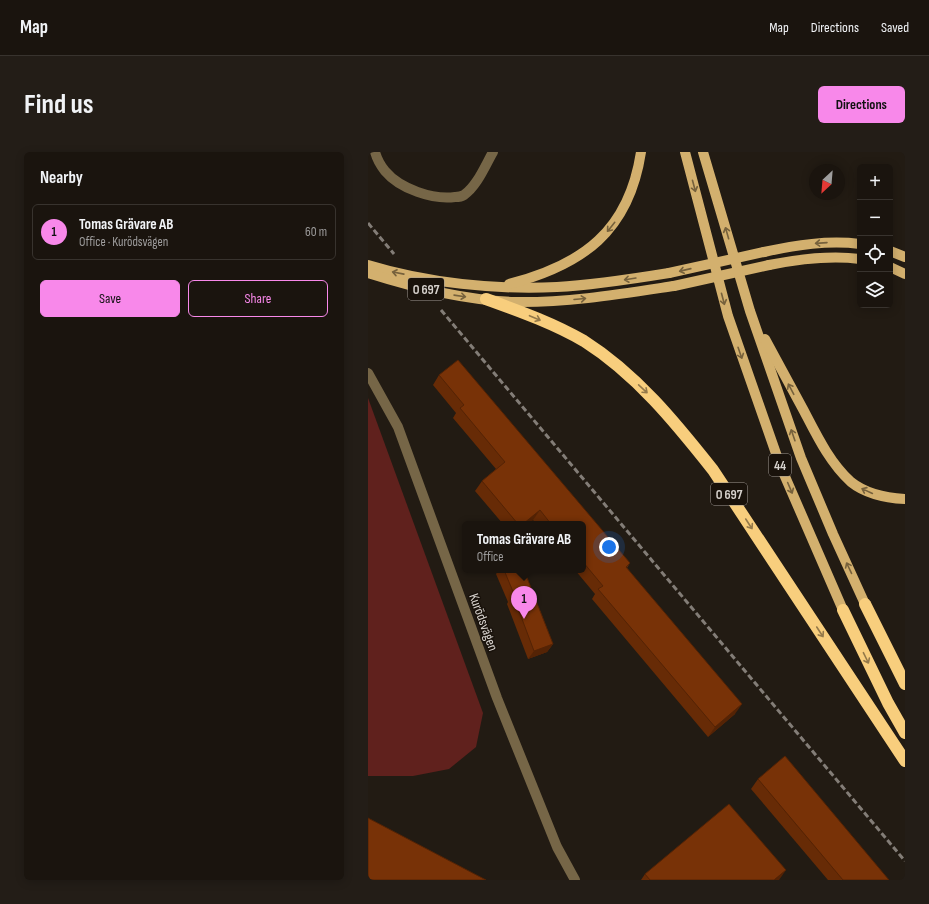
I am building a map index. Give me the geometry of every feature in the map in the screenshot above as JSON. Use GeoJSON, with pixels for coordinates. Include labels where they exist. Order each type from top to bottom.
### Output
{"type":"FeatureCollection","features":[{"type":"Feature","properties":{"kind":"highway","name":"O 697"},"geometry":{"type":"LineString","coordinates":[[486,299],[539,319],[583,341],[609,359],[654,398],[713,470],[905,761]]}},
{"type":"Feature","properties":{"kind":"highway","name":"44"},"geometry":{"type":"LineString","coordinates":[[865,604],[905,684]]}},
{"type":"Feature","properties":{"kind":"highway","name":"44"},"geometry":{"type":"LineString","coordinates":[[843,610],[888,703],[905,733]]}},
{"type":"Feature","properties":{"kind":"main road"},"geometry":{"type":"LineString","coordinates":[[498,287],[554,270],[578,257],[600,240],[622,212],[631,194],[637,175],[641,152]]}},
{"type":"Feature","properties":{"kind":"main road","name":"44"},"geometry":{"type":"LineString","coordinates":[[685,152],[728,316],[780,465],[843,610]]}},
{"type":"Feature","properties":{"kind":"main road","name":"44"},"geometry":{"type":"LineString","coordinates":[[703,152],[750,311],[801,458],[833,534],[865,604]]}},
{"type":"Feature","properties":{"kind":"main road","name":"O 697"},"geometry":{"type":"LineString","coordinates":[[368,265],[417,277],[450,282],[498,287],[558,287],[669,274],[764,252],[809,244],[831,242],[857,244]]}},
{"type":"Feature","properties":{"kind":"main road"},"geometry":{"type":"LineString","coordinates":[[893,252],[905,257]]}},
{"type":"Feature","properties":{"kind":"main road"},"geometry":{"type":"LineString","coordinates":[[486,299],[513,302],[557,301],[610,296],[674,286],[787,261],[825,257],[857,259]]}},
{"type":"Feature","properties":{"kind":"main road"},"geometry":{"type":"LineString","coordinates":[[893,268],[905,274]]}},
{"type":"Feature","properties":{"kind":"main road","name":"O 697"},"geometry":{"type":"LineString","coordinates":[[368,273],[407,285],[434,291],[486,299]]}},
{"type":"Feature","properties":{"kind":"main road"},"geometry":{"type":"LineString","coordinates":[[750,311],[820,442],[836,466],[852,482],[869,492],[888,498],[905,499]]}},
{"type":"Feature","properties":{"kind":"street"},"geometry":{"type":"LineString","coordinates":[[375,152],[378,161],[386,172],[400,183],[421,194],[445,199],[462,196],[472,187],[493,152]]}},
{"type":"Feature","properties":{"kind":"street","name":"Kurödsvägen"},"geometry":{"type":"LineString","coordinates":[[368,373],[398,427],[497,698],[557,847],[575,880]]}},
{"type":"Feature","properties":{"kind":"shaded area"},"geometry":{"type":"Polygon","coordinates":[[[368,398],[483,713],[476,747],[449,769],[413,776],[368,776],[368,398]]]}},
{"type":"Feature","properties":{"kind":"building"},"geometry":{"type":"Polygon","coordinates":[[[458,360],[630,563],[626,567],[742,704],[715,727],[598,589],[603,586],[586,566],[586,521],[549,521],[540,510],[527,521],[515,521],[482,481],[505,462],[460,408],[464,405],[439,375],[458,360]]]}},
{"type":"Feature","properties":{"kind":"building"},"geometry":{"type":"Polygon","coordinates":[[[505,573],[525,573],[553,644],[534,651],[513,595],[514,594],[505,573]]]}},
{"type":"Feature","properties":{"kind":"building"},"geometry":{"type":"Polygon","coordinates":[[[785,756],[889,880],[843,880],[758,779],[785,756]]]}},
{"type":"Feature","properties":{"kind":"building"},"geometry":{"type":"Polygon","coordinates":[[[729,804],[786,870],[774,880],[650,880],[645,874],[729,804]]]}},
{"type":"Feature","properties":{"kind":"building"},"geometry":{"type":"Polygon","coordinates":[[[368,818],[486,880],[368,880],[368,818]]]}},
{"type":"Feature","properties":{"kind":"railway"},"geometry":{"type":"LineString","coordinates":[[368,223],[394,254]]}},
{"type":"Feature","properties":{"kind":"railway"},"geometry":{"type":"LineString","coordinates":[[441,310],[905,861]]}},
{"type":"Feature","properties":{"kind":"place","name":"Tomas Grävare AB"},"geometry":{"type":"Point","coordinates":[524,619]}}]}
